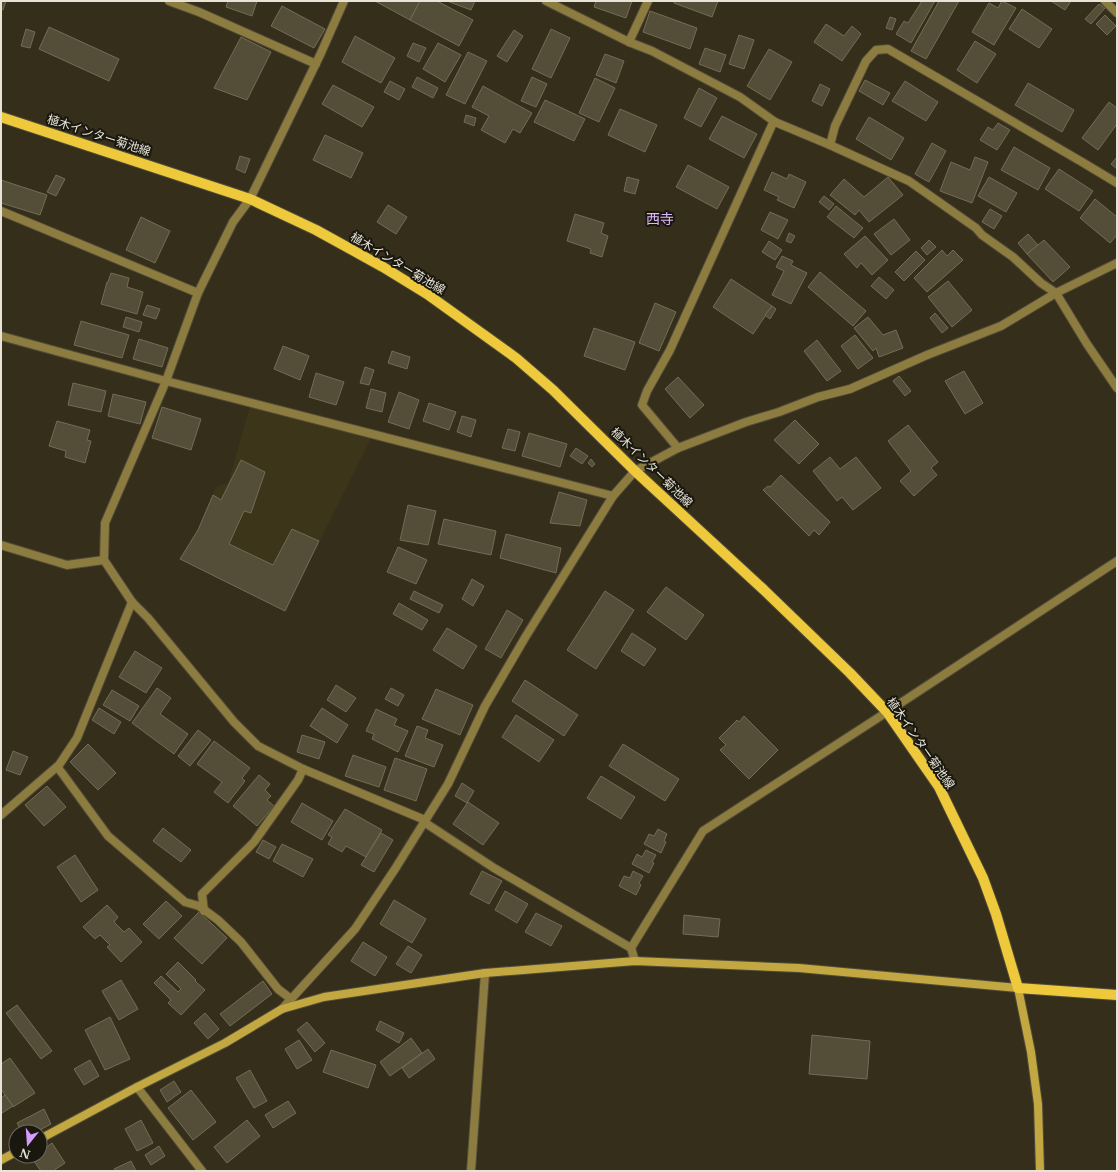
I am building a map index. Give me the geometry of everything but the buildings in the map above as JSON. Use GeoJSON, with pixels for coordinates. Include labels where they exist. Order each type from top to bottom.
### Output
{"type":"FeatureCollection","features":[{"type":"Feature","properties":{"kind":"main road","name":"植木インター菊池線"},"geometry":{"type":"LineString","coordinates":[[1,117],[250,199],[316,230],[383,267],[427,294],[516,358],[553,390],[635,471],[764,590],[839,662],[887,712],[939,787],[983,878],[996,914],[1018,988]]}},
{"type":"Feature","properties":{"kind":"main road"},"geometry":{"type":"LineString","coordinates":[[1018,988],[1117,995]]}},
{"type":"Feature","properties":{"kind":"street"},"geometry":{"type":"LineString","coordinates":[[169,1],[199,12],[316,64]]}},
{"type":"Feature","properties":{"kind":"street"},"geometry":{"type":"LineString","coordinates":[[344,1],[316,64],[250,199],[233,222],[198,293],[166,381],[105,523],[104,560],[132,602],[148,618],[234,722],[258,746],[303,769],[425,820],[427,824],[494,868],[631,948],[635,961]]}},
{"type":"Feature","properties":{"kind":"street"},"geometry":{"type":"LineString","coordinates":[[546,1],[629,42],[652,51],[740,97],[775,122],[909,181],[976,228],[982,235],[1012,257],[1041,283],[1056,293],[1117,388]]}},
{"type":"Feature","properties":{"kind":"street"},"geometry":{"type":"LineString","coordinates":[[629,42],[648,1]]}},
{"type":"Feature","properties":{"kind":"street"},"geometry":{"type":"LineString","coordinates":[[1105,1],[1117,13]]}},
{"type":"Feature","properties":{"kind":"street"},"geometry":{"type":"LineString","coordinates":[[830,145],[835,126],[866,61],[876,50],[888,49],[1117,183]]}},
{"type":"Feature","properties":{"kind":"street"},"geometry":{"type":"LineString","coordinates":[[678,448],[642,405],[647,391],[670,350],[772,125],[775,122]]}},
{"type":"Feature","properties":{"kind":"street"},"geometry":{"type":"LineString","coordinates":[[1,211],[198,293]]}},
{"type":"Feature","properties":{"kind":"street"},"geometry":{"type":"LineString","coordinates":[[48,1135],[137,1087],[225,1043],[282,1009],[355,929],[395,869],[448,784],[489,700],[526,636],[613,496],[635,471],[678,448],[818,397],[850,389],[928,355],[1001,326],[1056,293],[1117,263]]}},
{"type":"Feature","properties":{"kind":"street"},"geometry":{"type":"LineString","coordinates":[[1,336],[166,381],[613,496]]}},
{"type":"Feature","properties":{"kind":"street"},"geometry":{"type":"LineString","coordinates":[[1,544],[67,565],[104,560]]}},
{"type":"Feature","properties":{"kind":"street"},"geometry":{"type":"LineString","coordinates":[[631,948],[703,831],[1117,561]]}},
{"type":"Feature","properties":{"kind":"street"},"geometry":{"type":"LineString","coordinates":[[1,815],[59,764],[77,738],[132,602]]}},
{"type":"Feature","properties":{"kind":"street"},"geometry":{"type":"LineString","coordinates":[[56,767],[108,836],[185,902],[199,906],[218,920],[241,942],[278,989],[292,999]]}},
{"type":"Feature","properties":{"kind":"street"},"geometry":{"type":"LineString","coordinates":[[204,911],[202,894],[254,842],[298,780],[303,769]]}},
{"type":"Feature","properties":{"kind":"street"},"geometry":{"type":"LineString","coordinates":[[282,1009],[324,997],[485,973],[635,961],[799,968],[1018,988],[1031,1052],[1038,1104],[1040,1171]]}},
{"type":"Feature","properties":{"kind":"street"},"geometry":{"type":"LineString","coordinates":[[471,1171],[485,973]]}},
{"type":"Feature","properties":{"kind":"street"},"geometry":{"type":"LineString","coordinates":[[137,1087],[202,1171]]}},
{"type":"Feature","properties":{"kind":"shaded area"},"geometry":{"type":"Polygon","coordinates":[[[251,403],[373,434],[285,611],[180,559],[198,530],[216,487],[228,483],[251,403]]]}},
{"type":"Feature","properties":{"kind":"district","name":"西寺"},"geometry":{"type":"Point","coordinates":[660,219]}}]}
